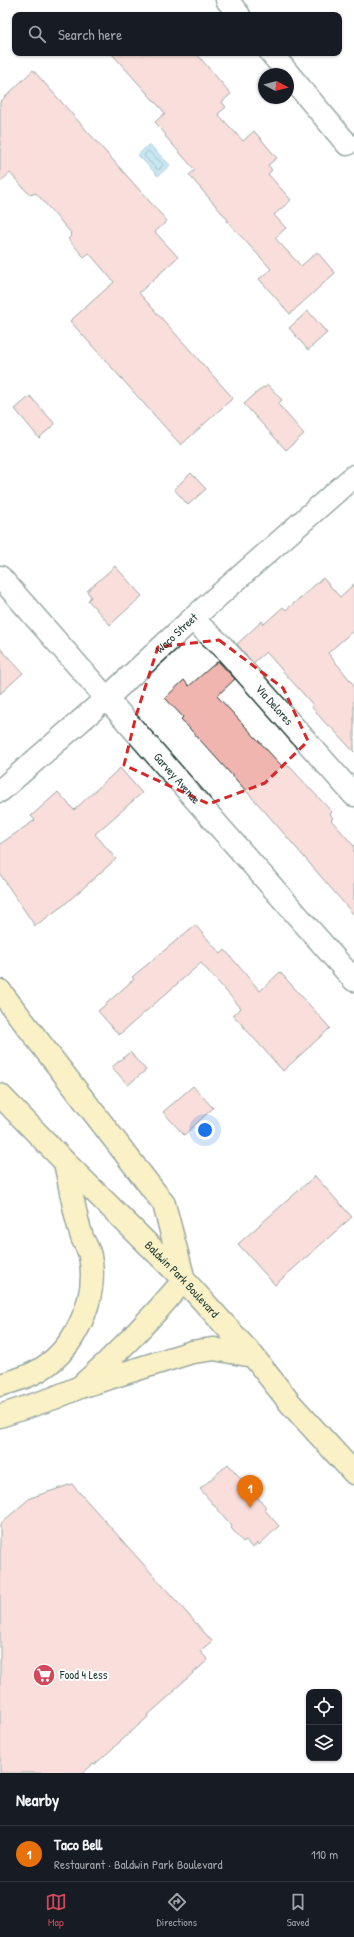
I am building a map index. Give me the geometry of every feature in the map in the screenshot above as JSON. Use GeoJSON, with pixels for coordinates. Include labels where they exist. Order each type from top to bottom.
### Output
{"type":"FeatureCollection","features":[{"type":"Feature","properties":{"kind":"main road"},"geometry":{"type":"LineString","coordinates":[[0,991],[164,1204],[184,1280],[155,1314],[80,1387]]}},
{"type":"Feature","properties":{"kind":"main road","name":"Baldwin Park Boulevard"},"geometry":{"type":"LineString","coordinates":[[0,1095],[184,1280],[253,1356],[290,1403],[354,1473]]}},
{"type":"Feature","properties":{"kind":"main road"},"geometry":{"type":"LineString","coordinates":[[0,1385],[35,1372],[56,1356],[80,1326],[91,1298],[92,1278],[90,1255],[81,1235],[65,1162]]}},
{"type":"Feature","properties":{"kind":"main road"},"geometry":{"type":"LineString","coordinates":[[0,1416],[54,1398],[80,1387],[192,1352],[214,1349],[253,1356]]}},
{"type":"Feature","properties":{"kind":"street"},"geometry":{"type":"LineString","coordinates":[[227,0],[237,12]]}},
{"type":"Feature","properties":{"kind":"street"},"geometry":{"type":"LineString","coordinates":[[274,56],[348,144]]}},
{"type":"Feature","properties":{"kind":"street","name":"Waco Street"},"geometry":{"type":"LineString","coordinates":[[0,791],[108,697],[192,619],[354,476]]}},
{"type":"Feature","properties":{"kind":"street","name":"Garvey Avenue"},"geometry":{"type":"LineString","coordinates":[[0,577],[108,697],[354,980]]}},
{"type":"Feature","properties":{"kind":"street","name":"Via Delores"},"geometry":{"type":"LineString","coordinates":[[192,619],[222,646],[354,794]]}},
{"type":"Feature","properties":{"kind":"highlighted area"},"geometry":{"type":"Polygon","coordinates":[[[219,640],[283,688],[308,741],[265,783],[209,804],[124,765],[136,716],[158,647],[219,640]]]}},
{"type":"Feature","properties":{"kind":"water"},"geometry":{"type":"Polygon","coordinates":[[[149,144],[170,165],[158,176],[138,155],[149,144]]]}},
{"type":"Feature","properties":{"kind":"building"},"geometry":{"type":"Polygon","coordinates":[[[114,56],[199,56],[231,94],[222,102],[226,107],[218,114],[243,141],[254,131],[277,158],[268,165],[272,170],[268,174],[291,200],[274,215],[286,228],[275,238],[301,266],[317,252],[335,273],[290,314],[259,279],[271,269],[227,221],[228,220],[189,175],[195,170],[165,136],[166,135],[155,122],[165,113],[114,56]]]}},
{"type":"Feature","properties":{"kind":"building"},"geometry":{"type":"Polygon","coordinates":[[[33,70],[167,221],[155,232],[178,257],[139,293],[233,398],[181,445],[70,321],[114,282],[89,253],[84,257],[68,239],[71,236],[71,233],[36,193],[30,195],[10,173],[0,182],[0,102],[33,70]]]}},
{"type":"Feature","properties":{"kind":"building"},"geometry":{"type":"Polygon","coordinates":[[[308,311],[327,333],[308,350],[289,328],[308,311]]]}},
{"type":"Feature","properties":{"kind":"building"},"geometry":{"type":"Polygon","coordinates":[[[268,385],[282,400],[278,404],[304,434],[286,450],[244,404],[263,387],[264,388],[268,385]]]}},
{"type":"Feature","properties":{"kind":"building"},"geometry":{"type":"Polygon","coordinates":[[[30,396],[55,424],[39,438],[15,409],[30,396]]]}},
{"type":"Feature","properties":{"kind":"building"},"geometry":{"type":"Polygon","coordinates":[[[191,473],[206,489],[188,505],[174,489],[191,473]]]}},
{"type":"Feature","properties":{"kind":"building"},"geometry":{"type":"Polygon","coordinates":[[[115,566],[142,596],[110,625],[88,600],[91,597],[87,591],[115,566]]]}},
{"type":"Feature","properties":{"kind":"building"},"geometry":{"type":"Polygon","coordinates":[[[323,578],[340,597],[354,584],[354,630],[328,653],[354,685],[354,752],[329,725],[328,726],[325,723],[311,706],[313,705],[266,652],[253,663],[237,644],[262,621],[264,624],[283,607],[286,610],[323,578]]]}},
{"type":"Feature","properties":{"kind":"building"},"geometry":{"type":"Polygon","coordinates":[[[0,648],[23,673],[0,694],[0,648]]]}},
{"type":"Feature","properties":{"kind":"building"},"geometry":{"type":"Polygon","coordinates":[[[218,661],[235,679],[217,696],[282,766],[285,763],[288,767],[289,766],[332,812],[330,814],[333,818],[331,820],[354,846],[354,915],[267,814],[181,719],[183,717],[165,698],[184,680],[189,686],[218,661]]]}},
{"type":"Feature","properties":{"kind":"building"},"geometry":{"type":"Polygon","coordinates":[[[120,768],[142,793],[95,834],[116,859],[64,905],[35,926],[0,874],[0,844],[35,820],[31,816],[58,792],[74,810],[120,768]]]}},
{"type":"Feature","properties":{"kind":"building"},"geometry":{"type":"Polygon","coordinates":[[[195,925],[221,954],[225,950],[260,991],[280,972],[330,1028],[283,1071],[233,1015],[241,1008],[201,963],[119,1035],[98,1011],[134,979],[132,977],[195,925]]]}},
{"type":"Feature","properties":{"kind":"building"},"geometry":{"type":"Polygon","coordinates":[[[130,1052],[146,1070],[128,1085],[112,1067],[130,1052]]]}},
{"type":"Feature","properties":{"kind":"building"},"geometry":{"type":"Polygon","coordinates":[[[193,1086],[213,1108],[184,1135],[163,1112],[193,1086]]]}},
{"type":"Feature","properties":{"kind":"building"},"geometry":{"type":"Polygon","coordinates":[[[315,1176],[352,1217],[275,1285],[238,1244],[315,1176]]]}},
{"type":"Feature","properties":{"kind":"building"},"geometry":{"type":"Polygon","coordinates":[[[228,1464],[266,1507],[264,1509],[279,1526],[259,1545],[258,1543],[252,1548],[246,1540],[243,1542],[231,1528],[232,1526],[200,1489],[228,1464]]]}},
{"type":"Feature","properties":{"kind":"building"},"geometry":{"type":"Polygon","coordinates":[[[72,1484],[212,1641],[200,1651],[208,1660],[174,1690],[175,1691],[148,1715],[149,1716],[83,1773],[0,1773],[0,1524],[30,1498],[72,1484]]]}},
{"type":"Feature","properties":{"kind":"place","name":"Taco Bell"},"geometry":{"type":"Point","coordinates":[250,1508]}},
{"type":"Feature","properties":{"kind":"place","name":"Food 4 Less"},"geometry":{"type":"Point","coordinates":[44,1675]}}]}
